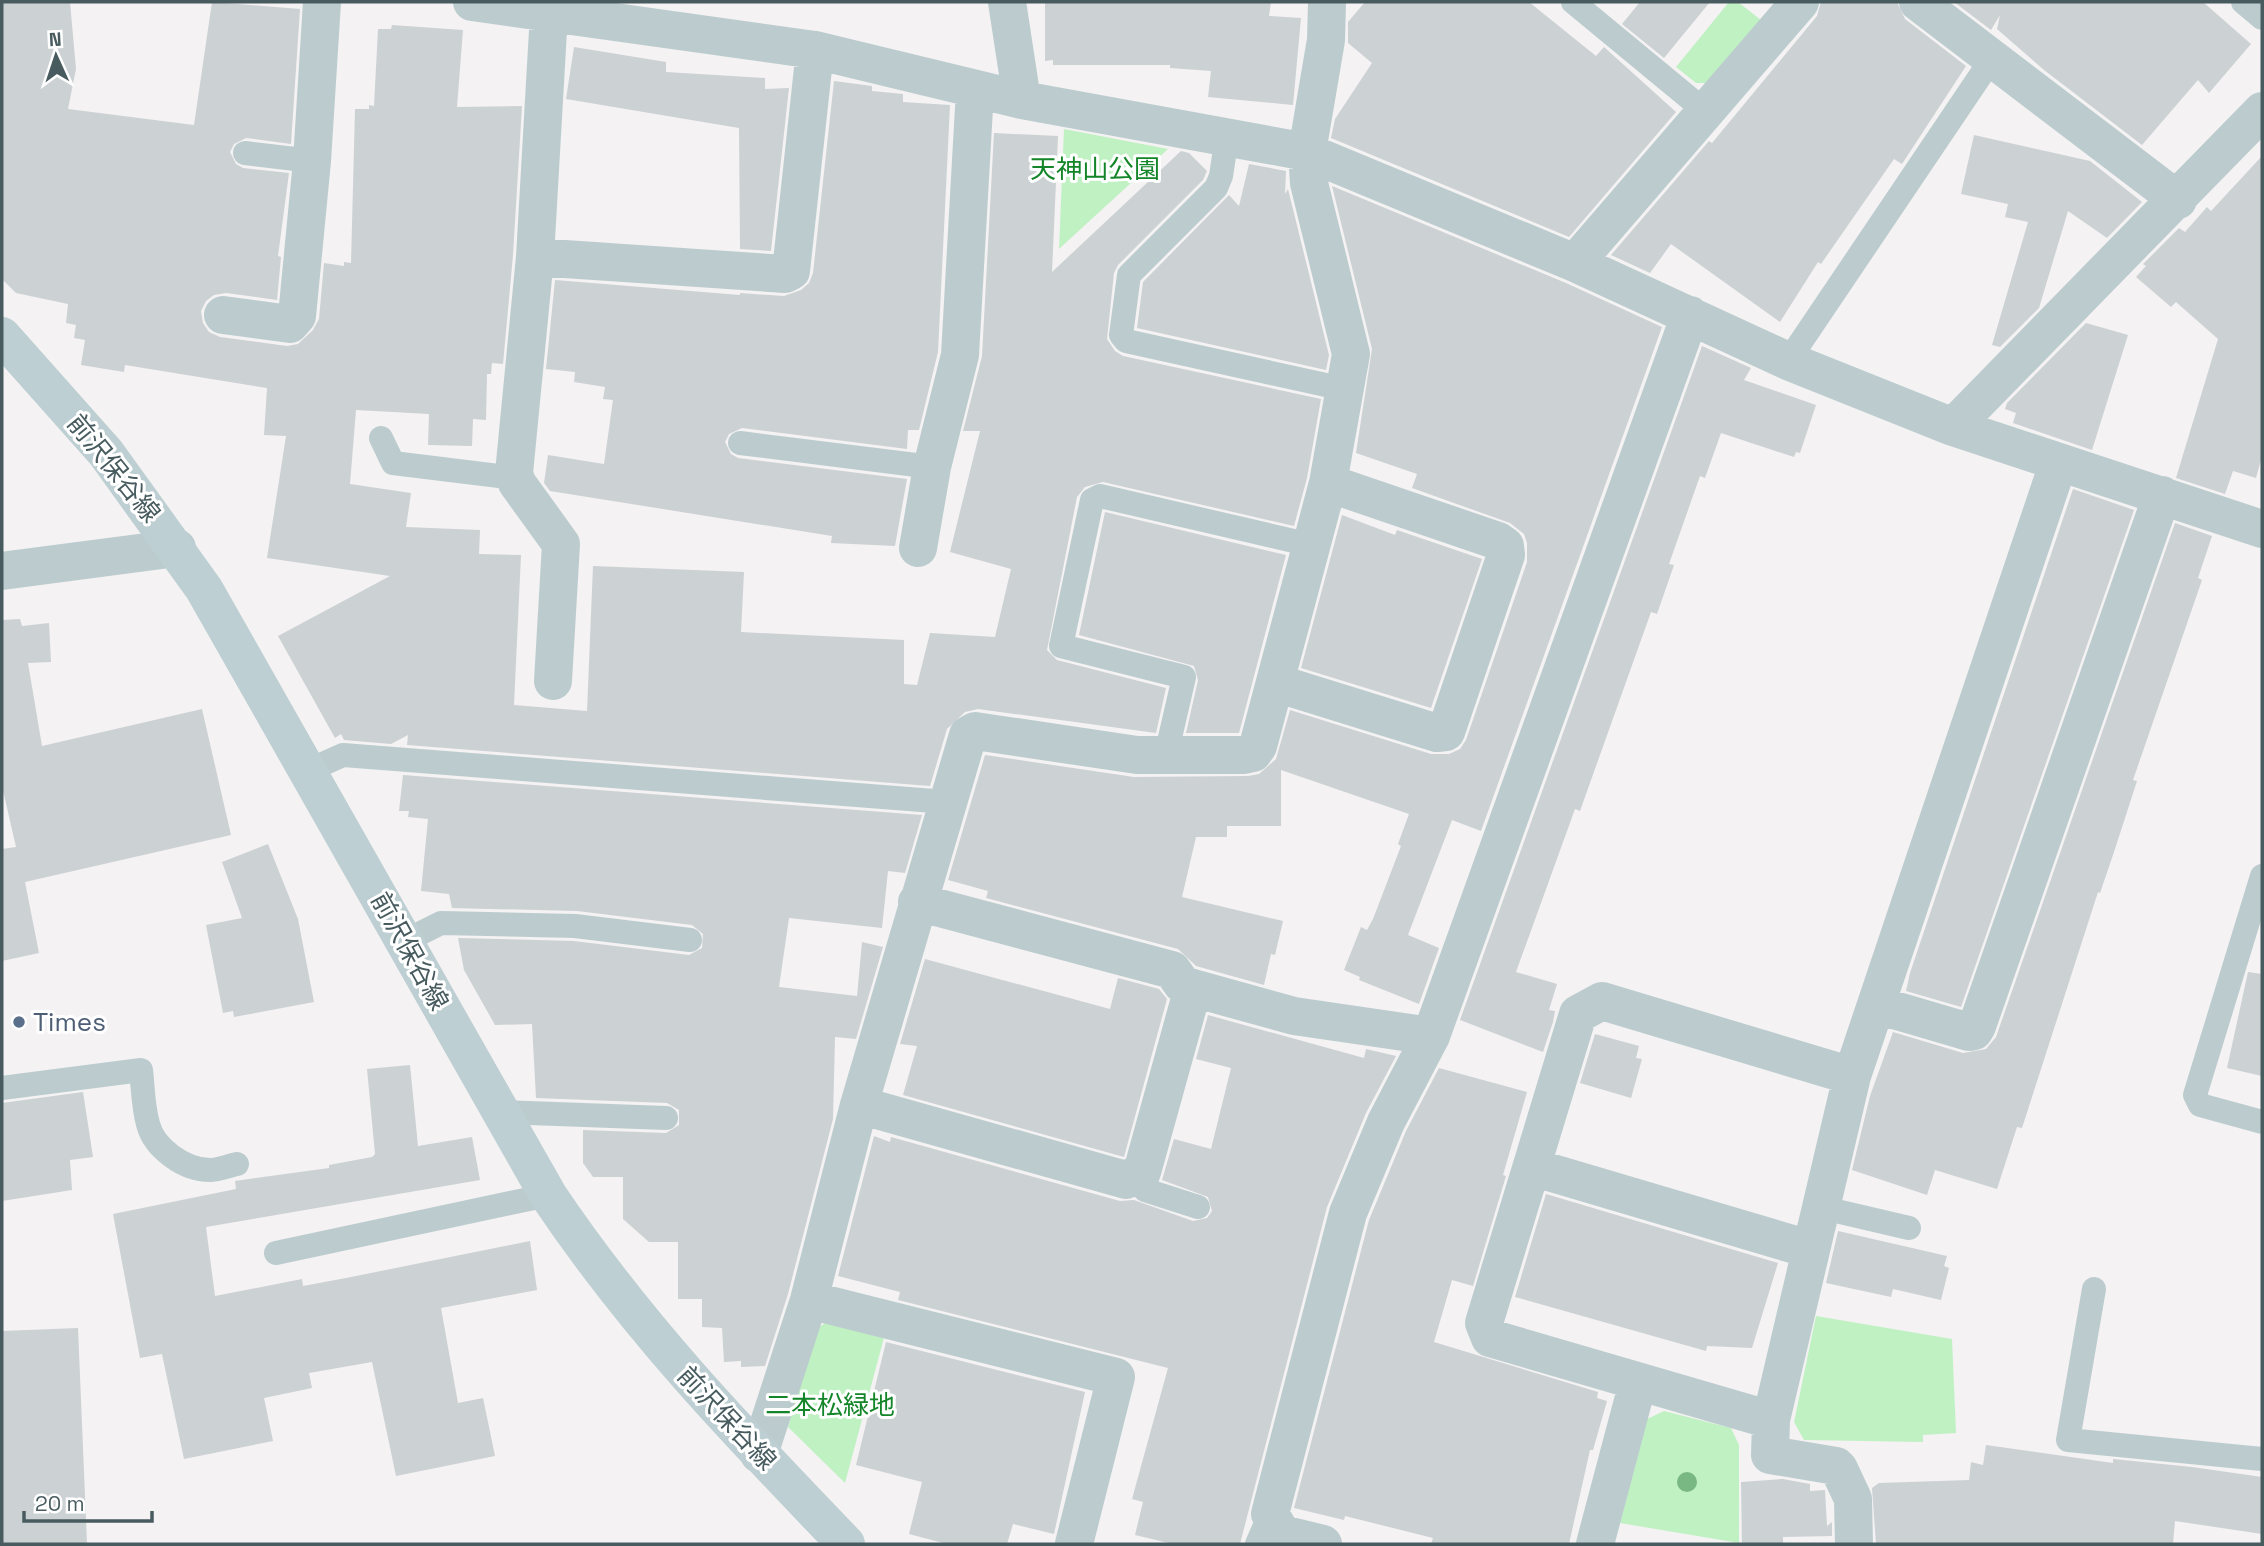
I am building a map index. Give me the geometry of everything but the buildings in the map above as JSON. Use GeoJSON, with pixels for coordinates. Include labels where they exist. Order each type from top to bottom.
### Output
{"type":"FeatureCollection","features":[{"type":"Feature","properties":{"kind":"main road","name":"前沢保谷線"},"geometry":{"type":"LineString","coordinates":[[2,336],[106,453],[204,589],[548,1195],[596,1266],[646,1329],[846,1544]]}},
{"type":"Feature","properties":{"kind":"street"},"geometry":{"type":"LineString","coordinates":[[223,315],[282,324],[295,321],[312,162],[322,2]]}},
{"type":"Feature","properties":{"kind":"street"},"geometry":{"type":"LineString","coordinates":[[471,2],[549,13],[593,11],[815,50],[1023,100],[1307,152],[1575,263],[1788,361],[1952,427],[2262,530]]}},
{"type":"Feature","properties":{"kind":"street"},"geometry":{"type":"LineString","coordinates":[[1007,2],[1023,100]]}},
{"type":"Feature","properties":{"kind":"street"},"geometry":{"type":"LineString","coordinates":[[760,1454],[809,1300],[859,1105],[968,736],[975,731],[1137,755],[1253,753],[1276,682],[1328,483],[1351,354],[1309,183],[1307,152],[1326,40],[1327,2]]}},
{"type":"Feature","properties":{"kind":"street"},"geometry":{"type":"LineString","coordinates":[[1575,263],[1800,2]]}},
{"type":"Feature","properties":{"kind":"street"},"geometry":{"type":"LineString","coordinates":[[1918,2],[2178,200]]}},
{"type":"Feature","properties":{"kind":"street"},"geometry":{"type":"LineString","coordinates":[[549,13],[535,257],[514,478],[561,544],[553,681]]}},
{"type":"Feature","properties":{"kind":"street"},"geometry":{"type":"LineString","coordinates":[[535,257],[785,274],[791,271],[815,50]]}},
{"type":"Feature","properties":{"kind":"street"},"geometry":{"type":"LineString","coordinates":[[918,548],[932,467],[960,355],[975,90]]}},
{"type":"Feature","properties":{"kind":"street"},"geometry":{"type":"LineString","coordinates":[[1952,427],[2178,200],[2262,111]]}},
{"type":"Feature","properties":{"kind":"street"},"geometry":{"type":"LineString","coordinates":[[1323,1544],[1263,1529],[1348,1213],[1386,1122],[1431,1036],[1690,315]]}},
{"type":"Feature","properties":{"kind":"street"},"geometry":{"type":"LineString","coordinates":[[1854,1544],[1853,1499],[1839,1469],[1828,1464],[1775,1458],[1770,1455],[1771,1420],[1852,1076],[2058,464]]}},
{"type":"Feature","properties":{"kind":"street"},"geometry":{"type":"LineString","coordinates":[[1276,682],[1437,733],[1446,732],[1506,555],[1505,546],[1498,541],[1328,483]]}},
{"type":"Feature","properties":{"kind":"street"},"geometry":{"type":"LineString","coordinates":[[1877,1005],[1969,1032],[1974,1031],[1977,1026],[2162,495]]}},
{"type":"Feature","properties":{"kind":"street"},"geometry":{"type":"LineString","coordinates":[[2,570],[177,548]]}},
{"type":"Feature","properties":{"kind":"street"},"geometry":{"type":"LineString","coordinates":[[917,902],[1172,970],[1182,984],[1294,1016],[1431,1036]]}},
{"type":"Feature","properties":{"kind":"street"},"geometry":{"type":"LineString","coordinates":[[859,1105],[1126,1180],[1135,1178],[1142,1172],[1193,988]]}},
{"type":"Feature","properties":{"kind":"street"},"geometry":{"type":"LineString","coordinates":[[1771,1420],[1490,1338],[1484,1323],[1578,1014],[1602,1002],[1852,1076]]}},
{"type":"Feature","properties":{"kind":"street"},"geometry":{"type":"LineString","coordinates":[[1532,1167],[1809,1250]]}},
{"type":"Feature","properties":{"kind":"street"},"geometry":{"type":"LineString","coordinates":[[809,1300],[1116,1377],[1074,1544]]}},
{"type":"Feature","properties":{"kind":"street"},"geometry":{"type":"LineString","coordinates":[[1595,1544],[1637,1382]]}},
{"type":"Feature","properties":{"kind":"lane"},"geometry":{"type":"LineString","coordinates":[[1573,2],[1705,111]]}},
{"type":"Feature","properties":{"kind":"lane"},"geometry":{"type":"LineString","coordinates":[[2243,2],[2262,18]]}},
{"type":"Feature","properties":{"kind":"lane"},"geometry":{"type":"LineString","coordinates":[[1788,361],[1991,60]]}},
{"type":"Feature","properties":{"kind":"lane"},"geometry":{"type":"LineString","coordinates":[[1227,136],[1221,176],[1216,188],[1129,275],[1119,328],[1121,335],[1126,341],[1344,389]]}},
{"type":"Feature","properties":{"kind":"lane"},"geometry":{"type":"LineString","coordinates":[[245,153],[312,162]]}},
{"type":"Feature","properties":{"kind":"lane"},"geometry":{"type":"LineString","coordinates":[[381,438],[393,463],[514,478]]}},
{"type":"Feature","properties":{"kind":"lane"},"geometry":{"type":"LineString","coordinates":[[740,443],[932,467]]}},
{"type":"Feature","properties":{"kind":"lane"},"geometry":{"type":"LineString","coordinates":[[1166,755],[1184,677],[1061,646],[1092,500],[1100,496],[1311,545]]}},
{"type":"Feature","properties":{"kind":"lane"},"geometry":{"type":"LineString","coordinates":[[307,772],[343,755],[947,802]]}},
{"type":"Feature","properties":{"kind":"lane"},"geometry":{"type":"LineString","coordinates":[[2262,876],[2256,917],[2196,1101],[2200,1105],[2262,1122]]}},
{"type":"Feature","properties":{"kind":"lane"},"geometry":{"type":"LineString","coordinates":[[405,941],[441,923],[575,926],[690,940]]}},
{"type":"Feature","properties":{"kind":"lane"},"geometry":{"type":"LineString","coordinates":[[2,1088],[141,1070],[148,1124],[157,1144],[176,1159],[195,1167],[210,1170],[237,1164]]}},
{"type":"Feature","properties":{"kind":"lane"},"geometry":{"type":"LineString","coordinates":[[500,1112],[666,1118]]}},
{"type":"Feature","properties":{"kind":"lane"},"geometry":{"type":"LineString","coordinates":[[1135,1178],[1145,1189],[1198,1207]]}},
{"type":"Feature","properties":{"kind":"lane"},"geometry":{"type":"LineString","coordinates":[[276,1253],[548,1195]]}},
{"type":"Feature","properties":{"kind":"lane"},"geometry":{"type":"LineString","coordinates":[[1819,1207],[1909,1228]]}},
{"type":"Feature","properties":{"kind":"lane"},"geometry":{"type":"LineString","coordinates":[[2094,1289],[2068,1440],[2262,1459]]}},
{"type":"Feature","properties":{"kind":"green space"},"geometry":{"type":"Polygon","coordinates":[[[1729,2],[1738,2],[1761,20],[1711,83],[1696,83],[1676,67],[1729,2]]]}},
{"type":"Feature","properties":{"kind":"green space","name":"天神山公園"},"geometry":{"type":"Polygon","coordinates":[[[1064,129],[1168,149],[1059,249],[1064,129]]]}},
{"type":"Feature","properties":{"kind":"green space"},"geometry":{"type":"Polygon","coordinates":[[[1816,1316],[1952,1339],[1956,1433],[1923,1435],[1923,1442],[1804,1440],[1794,1422],[1816,1316]]]}},
{"type":"Feature","properties":{"kind":"green space","name":"二本松緑地"},"geometry":{"type":"Polygon","coordinates":[[[830,1320],[885,1334],[845,1483],[788,1427],[816,1329],[830,1320]]]}},
{"type":"Feature","properties":{"kind":"green space"},"geometry":{"type":"Polygon","coordinates":[[[1664,1411],[1731,1428],[1739,1445],[1739,1543],[1620,1523],[1647,1419],[1664,1411]]]}},
{"type":"Feature","properties":{"kind":"place","name":"Times"},"geometry":{"type":"Point","coordinates":[19,1022]}}]}
